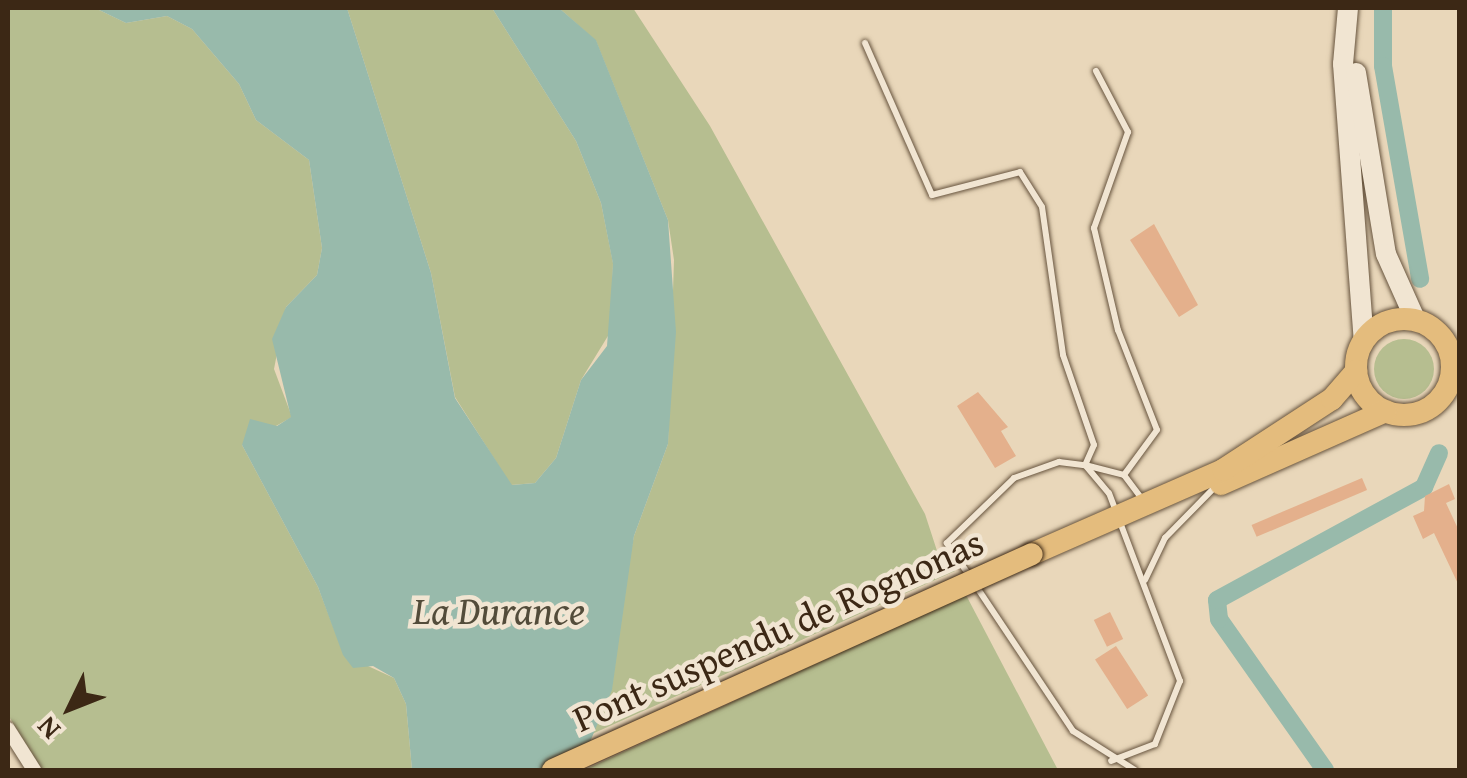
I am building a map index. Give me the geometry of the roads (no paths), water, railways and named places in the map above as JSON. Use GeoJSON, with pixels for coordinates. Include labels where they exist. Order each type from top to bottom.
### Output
{"type":"FeatureCollection","features":[{"type":"Feature","properties":{"kind":"main road"},"geometry":{"type":"LineString","coordinates":[[1348,17],[1386,254],[1416,320]]}},
{"type":"Feature","properties":{"kind":"main road"},"geometry":{"type":"LineString","coordinates":[[1146,507],[1268,442],[1332,399],[1356,371],[1364,341],[1343,64],[1348,17]]}},
{"type":"Feature","properties":{"kind":"main road"},"geometry":{"type":"LineString","coordinates":[[1146,507],[1216,486],[1386,411],[1415,414],[1454,384],[1451,338],[1416,320],[1387,322],[1364,341]]}},
{"type":"Feature","properties":{"kind":"main road"},"geometry":{"type":"LineString","coordinates":[[1356,371],[1365,395],[1386,411]]}},
{"type":"Feature","properties":{"kind":"main road","name":"Pont suspendu de Rognonas"},"geometry":{"type":"LineString","coordinates":[[553,770],[1032,554],[1146,507]]}},
{"type":"Feature","properties":{"kind":"street"},"geometry":{"type":"LineString","coordinates":[[8,729],[34,770]]}},
{"type":"Feature","properties":{"kind":"lane"},"geometry":{"type":"LineString","coordinates":[[865,43],[932,195],[1020,172],[1042,207],[1063,355],[1094,445],[1085,465]]}},
{"type":"Feature","properties":{"kind":"lane"},"geometry":{"type":"LineString","coordinates":[[1096,71],[1128,132],[1094,228],[1118,330],[1158,430],[1124,476]]}},
{"type":"Feature","properties":{"kind":"lane"},"geometry":{"type":"LineString","coordinates":[[1134,770],[1110,761],[1073,731],[947,543],[1014,478],[1060,462],[1124,476],[1146,507]]}},
{"type":"Feature","properties":{"kind":"lane"},"geometry":{"type":"LineString","coordinates":[[1085,465],[1109,493],[1180,681],[1176,706],[1154,744],[1110,761]]}},
{"type":"Feature","properties":{"kind":"lane"},"geometry":{"type":"LineString","coordinates":[[1145,582],[1165,538],[1216,486]]}},
{"type":"Feature","properties":{"kind":"water","name":"La Durance"},"geometry":{"type":"Polygon","coordinates":[[[95,8],[347,8],[431,273],[455,398],[512,485],[535,483],[556,458],[581,380],[607,346],[613,264],[601,203],[576,141],[492,8],[559,8],[596,40],[668,220],[676,332],[668,444],[634,536],[612,690],[578,770],[412,770],[406,704],[394,678],[373,666],[353,668],[343,655],[318,587],[242,445],[250,419],[277,426],[291,417],[272,339],[286,307],[317,275],[322,248],[309,160],[256,120],[239,84],[192,29],[167,16],[126,23],[95,8]]]}},
{"type":"Feature","properties":{"kind":"waterway"},"geometry":{"type":"LineString","coordinates":[[1383,8],[1383,66],[1420,279]]}},
{"type":"Feature","properties":{"kind":"waterway"},"geometry":{"type":"LineString","coordinates":[[1325,770],[1219,619],[1217,600],[1424,487],[1439,453]]}}]}
